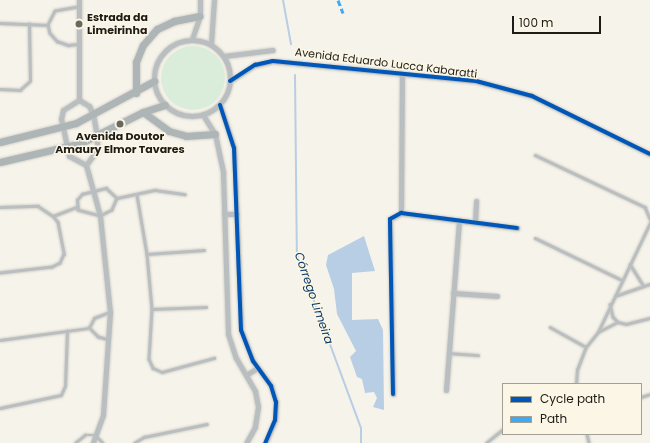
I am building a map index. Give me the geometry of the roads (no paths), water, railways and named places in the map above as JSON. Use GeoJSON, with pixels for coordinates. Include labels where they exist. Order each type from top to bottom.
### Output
{"type":"FeatureCollection","features":[{"type":"Feature","properties":{"kind":"street"},"geometry":{"type":"LineString","coordinates":[[79,0],[79,100]]}},
{"type":"Feature","properties":{"kind":"street"},"geometry":{"type":"LineString","coordinates":[[192,39],[200,16],[200,0]]}},
{"type":"Feature","properties":{"kind":"street"},"geometry":{"type":"LineString","coordinates":[[211,44],[214,0]]}},
{"type":"Feature","properties":{"kind":"street"},"geometry":{"type":"LineString","coordinates":[[136,93],[136,62],[143,45],[157,29],[174,21],[200,16]]}},
{"type":"Feature","properties":{"kind":"street"},"geometry":{"type":"LineString","coordinates":[[192,39],[211,44],[224,56],[229,68],[230,80],[220,105],[202,115],[183,115],[165,105],[154,81],[155,68],[165,51],[182,40],[192,39]]}},
{"type":"Feature","properties":{"kind":"street"},"geometry":{"type":"LineString","coordinates":[[224,56],[273,50]]}},
{"type":"Feature","properties":{"kind":"street","name":"Avenida Eduardo Lucca Kabaratti"},"geometry":{"type":"LineString","coordinates":[[230,80],[255,65],[273,61],[476,81],[532,96],[650,154]]}},
{"type":"Feature","properties":{"kind":"street"},"geometry":{"type":"LineString","coordinates":[[401,213],[402,74]]}},
{"type":"Feature","properties":{"kind":"street"},"geometry":{"type":"LineString","coordinates":[[0,142],[63,127],[94,114],[136,93],[154,81]]}},
{"type":"Feature","properties":{"kind":"street"},"geometry":{"type":"LineString","coordinates":[[79,100],[89,106],[94,114],[97,136],[97,150],[86,165]]}},
{"type":"Feature","properties":{"kind":"street"},"geometry":{"type":"LineString","coordinates":[[79,100],[63,110],[63,127],[69,156],[86,165],[94,189],[100,216],[110,312],[110,340],[102,415],[93,443]]}},
{"type":"Feature","properties":{"kind":"street"},"geometry":{"type":"LineString","coordinates":[[0,162],[66,147],[97,136],[143,112],[165,105]]}},
{"type":"Feature","properties":{"kind":"street"},"geometry":{"type":"LineString","coordinates":[[220,105],[234,148],[241,330],[258,368],[271,386],[276,402],[275,420],[265,443]]}},
{"type":"Feature","properties":{"kind":"street"},"geometry":{"type":"LineString","coordinates":[[143,112],[169,131],[186,136],[215,134]]}},
{"type":"Feature","properties":{"kind":"street"},"geometry":{"type":"LineString","coordinates":[[202,115],[215,134],[223,173],[228,334],[236,358],[246,375],[258,407],[255,427],[246,443]]}},
{"type":"Feature","properties":{"kind":"street"},"geometry":{"type":"LineString","coordinates":[[475,222],[476,202]]}},
{"type":"Feature","properties":{"kind":"street"},"geometry":{"type":"LineString","coordinates":[[393,394],[390,219],[401,213],[517,228]]}},
{"type":"Feature","properties":{"kind":"street"},"geometry":{"type":"LineString","coordinates":[[224,214],[237,214]]}},
{"type":"Feature","properties":{"kind":"street"},"geometry":{"type":"LineString","coordinates":[[446,390],[458,220]]}},
{"type":"Feature","properties":{"kind":"street"},"geometry":{"type":"LineString","coordinates":[[453,293],[497,296]]}},
{"type":"Feature","properties":{"kind":"street"},"geometry":{"type":"LineString","coordinates":[[246,375],[258,368]]}},
{"type":"Feature","properties":{"kind":"lane"},"geometry":{"type":"LineString","coordinates":[[79,6],[55,11],[48,25],[50,33],[57,41],[68,45],[80,44]]}},
{"type":"Feature","properties":{"kind":"lane"},"geometry":{"type":"LineString","coordinates":[[0,23],[48,25]]}},
{"type":"Feature","properties":{"kind":"lane"},"geometry":{"type":"LineString","coordinates":[[0,89],[20,90],[30,81],[29,24]]}},
{"type":"Feature","properties":{"kind":"lane"},"geometry":{"type":"LineString","coordinates":[[535,155],[645,207],[650,219]]}},
{"type":"Feature","properties":{"kind":"lane"},"geometry":{"type":"LineString","coordinates":[[53,216],[76,207],[82,194],[94,189],[106,188],[117,198]]}},
{"type":"Feature","properties":{"kind":"lane"},"geometry":{"type":"LineString","coordinates":[[117,198],[137,195],[154,190],[185,194]]}},
{"type":"Feature","properties":{"kind":"lane"},"geometry":{"type":"LineString","coordinates":[[137,195],[147,254],[152,309],[149,359],[153,368],[162,372],[214,358]]}},
{"type":"Feature","properties":{"kind":"lane"},"geometry":{"type":"LineString","coordinates":[[76,207],[84,214],[100,216],[112,210],[117,198]]}},
{"type":"Feature","properties":{"kind":"lane"},"geometry":{"type":"LineString","coordinates":[[0,207],[38,206],[53,216],[58,222],[64,254],[60,263],[52,267],[0,273]]}},
{"type":"Feature","properties":{"kind":"lane"},"geometry":{"type":"LineString","coordinates":[[576,383],[577,370],[586,346],[598,332],[613,297],[650,223]]}},
{"type":"Feature","properties":{"kind":"lane"},"geometry":{"type":"LineString","coordinates":[[535,238],[622,280]]}},
{"type":"Feature","properties":{"kind":"lane"},"geometry":{"type":"LineString","coordinates":[[147,254],[204,250]]}},
{"type":"Feature","properties":{"kind":"lane"},"geometry":{"type":"LineString","coordinates":[[630,264],[644,286]]}},
{"type":"Feature","properties":{"kind":"lane"},"geometry":{"type":"LineString","coordinates":[[613,297],[650,284]]}},
{"type":"Feature","properties":{"kind":"lane"},"geometry":{"type":"LineString","coordinates":[[610,304],[613,317],[618,322],[626,324],[650,318]]}},
{"type":"Feature","properties":{"kind":"lane"},"geometry":{"type":"LineString","coordinates":[[152,309],[206,307]]}},
{"type":"Feature","properties":{"kind":"lane"},"geometry":{"type":"LineString","coordinates":[[89,328],[94,318],[110,312]]}},
{"type":"Feature","properties":{"kind":"lane"},"geometry":{"type":"LineString","coordinates":[[598,332],[618,322]]}},
{"type":"Feature","properties":{"kind":"lane"},"geometry":{"type":"LineString","coordinates":[[550,327],[586,346]]}},
{"type":"Feature","properties":{"kind":"lane"},"geometry":{"type":"LineString","coordinates":[[0,340],[89,328]]}},
{"type":"Feature","properties":{"kind":"lane"},"geometry":{"type":"LineString","coordinates":[[89,328],[98,338],[110,340]]}},
{"type":"Feature","properties":{"kind":"lane"},"geometry":{"type":"LineString","coordinates":[[0,408],[61,395],[65,386],[67,331]]}},
{"type":"Feature","properties":{"kind":"lane"},"geometry":{"type":"LineString","coordinates":[[448,353],[478,355]]}},
{"type":"Feature","properties":{"kind":"lane"},"geometry":{"type":"LineString","coordinates":[[134,443],[144,437],[206,424]]}},
{"type":"Feature","properties":{"kind":"lane"},"geometry":{"type":"LineString","coordinates":[[486,443],[502,430]]}},
{"type":"Feature","properties":{"kind":"lane"},"geometry":{"type":"LineString","coordinates":[[75,443],[85,435],[95,435],[103,443]]}},
{"type":"Feature","properties":{"kind":"water"},"geometry":{"type":"Polygon","coordinates":[[[364,236],[375,271],[352,273],[352,320],[378,319],[383,330],[384,410],[373,407],[377,398],[374,392],[365,393],[362,379],[357,377],[350,357],[356,351],[337,314],[334,289],[326,265],[328,255],[364,236]]]}},
{"type":"Feature","properties":{"kind":"waterway","name":"Córrego Limeira"},"geometry":{"type":"LineString","coordinates":[[283,0],[291,44]]}},
{"type":"Feature","properties":{"kind":"waterway","name":"Córrego Limeira"},"geometry":{"type":"LineString","coordinates":[[295,75],[297,255],[361,428],[361,443]]}},
{"type":"Feature","properties":{"kind":"place","name":"Estrada da Limeirinha"},"geometry":{"type":"Point","coordinates":[79,24]}},
{"type":"Feature","properties":{"kind":"place","name":"Avenida Doutor Amaury Elmor Tavares"},"geometry":{"type":"Point","coordinates":[120,124]}}]}
